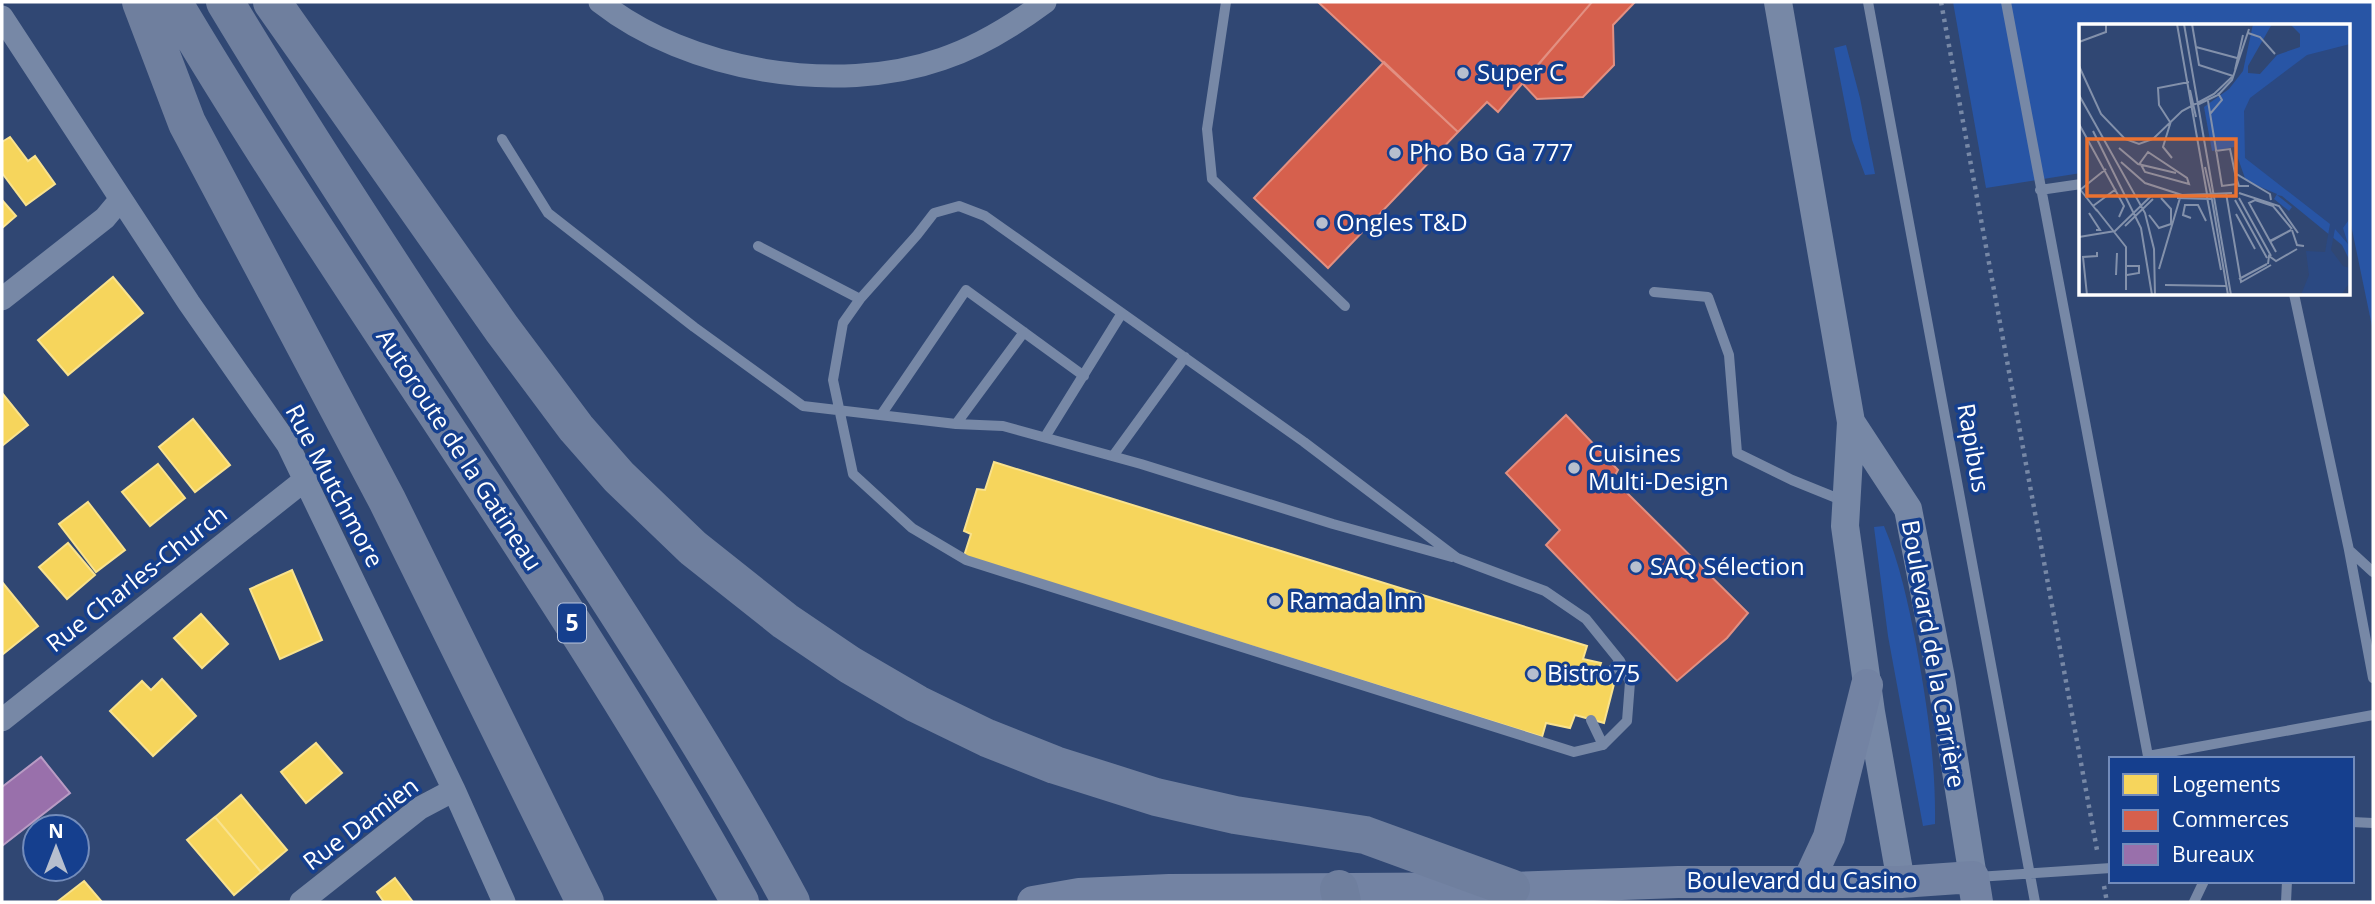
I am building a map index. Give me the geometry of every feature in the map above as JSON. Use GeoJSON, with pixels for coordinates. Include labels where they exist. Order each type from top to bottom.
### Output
{"type":"FeatureCollection","features":[{"type":"Feature","properties":{"kind":"highway"},"geometry":{"type":"LineString","coordinates":[[141,2],[187,123],[381,488],[585,902]]}},
{"type":"Feature","properties":{"kind":"highway","name":"Autoroute de la Gatineau"},"geometry":{"type":"LineString","coordinates":[[173,2],[394,351],[605,676],[680,797],[740,902]]}},
{"type":"Feature","properties":{"kind":"highway","name":"Autoroute de la Gatineau"},"geometry":{"type":"LineString","coordinates":[[225,2],[639,645],[718,774],[790,902]]}},
{"type":"Feature","properties":{"kind":"highway"},"geometry":{"type":"LineString","coordinates":[[272,2],[502,329],[576,428],[620,477],[685,540],[722,573],[785,621],[850,665],[917,704],[987,738],[1055,765],[1169,800],[1236,815],[1365,835],[1511,888]]}},
{"type":"Feature","properties":{"kind":"main road"},"geometry":{"type":"LineString","coordinates":[[1808,883],[1829,837],[1867,685]]}},
{"type":"Feature","properties":{"kind":"main road","name":"Boulevard du Casino"},"geometry":{"type":"LineString","coordinates":[[1032,902],[1060,896],[1105,892],[1340,896],[1678,881],[1808,883],[1903,892],[1975,890]]}},
{"type":"Feature","properties":{"kind":"street"},"geometry":{"type":"LineString","coordinates":[[600,2],[667,42],[706,57],[775,72],[814,75],[885,72],[942,59],[974,46],[1045,2]]}},
{"type":"Feature","properties":{"kind":"street","name":"Boulevard de la Carrière"},"geometry":{"type":"LineString","coordinates":[[1778,2],[1851,422],[1845,526],[1867,685],[1903,892]]}},
{"type":"Feature","properties":{"kind":"street","name":"Rue Mutchmore"},"geometry":{"type":"LineString","coordinates":[[2,16],[120,200],[265,410],[306,478],[504,902]]}},
{"type":"Feature","properties":{"kind":"street"},"geometry":{"type":"LineString","coordinates":[[2,299],[105,218],[120,200]]}},
{"type":"Feature","properties":{"kind":"street","name":"Boulevard de la Carrière"},"geometry":{"type":"LineString","coordinates":[[1851,422],[1908,509],[1941,678],[1975,890]]}},
{"type":"Feature","properties":{"kind":"street","name":"Rue Charles-Church"},"geometry":{"type":"LineString","coordinates":[[2,720],[306,478]]}},
{"type":"Feature","properties":{"kind":"street","name":"Rue Damien"},"geometry":{"type":"LineString","coordinates":[[301,902],[420,808],[454,790]]}},
{"type":"Feature","properties":{"kind":"lane"},"geometry":{"type":"LineString","coordinates":[[1227,2],[1207,129],[1212,179],[1345,306]]}},
{"type":"Feature","properties":{"kind":"lane","name":"Rapibus"},"geometry":{"type":"LineString","coordinates":[[1868,2],[2035,902]]}},
{"type":"Feature","properties":{"kind":"lane"},"geometry":{"type":"LineString","coordinates":[[2006,2],[2148,756],[2373,715]]}},
{"type":"Feature","properties":{"kind":"lane"},"geometry":{"type":"LineString","coordinates":[[502,139],[548,213],[695,327],[803,405],[838,409],[956,424],[1003,426],[1457,558],[1545,591],[1586,619],[1620,661],[1630,682],[1627,721],[1603,745],[1574,752],[966,560],[912,528],[853,474],[838,409],[834,380],[843,323],[860,299],[917,236],[933,213],[958,206],[985,216],[1304,442],[1457,558]]}},
{"type":"Feature","properties":{"kind":"lane"},"geometry":{"type":"LineString","coordinates":[[2040,190],[2079,184]]}},
{"type":"Feature","properties":{"kind":"lane"},"geometry":{"type":"LineString","coordinates":[[758,246],[860,299]]}},
{"type":"Feature","properties":{"kind":"lane"},"geometry":{"type":"LineString","coordinates":[[881,415],[966,290],[1084,376]]}},
{"type":"Feature","properties":{"kind":"lane"},"geometry":{"type":"LineString","coordinates":[[1654,292],[1708,298],[1729,355],[1737,453],[1847,503]]}},
{"type":"Feature","properties":{"kind":"lane"},"geometry":{"type":"LineString","coordinates":[[2294,296],[2349,550],[2373,678]]}},
{"type":"Feature","properties":{"kind":"lane"},"geometry":{"type":"LineString","coordinates":[[1045,437],[1122,313]]}},
{"type":"Feature","properties":{"kind":"lane"},"geometry":{"type":"LineString","coordinates":[[956,424],[1024,332]]}},
{"type":"Feature","properties":{"kind":"lane"},"geometry":{"type":"LineString","coordinates":[[1113,456],[1185,358]]}},
{"type":"Feature","properties":{"kind":"lane"},"geometry":{"type":"LineString","coordinates":[[2349,550],[2373,572]]}},
{"type":"Feature","properties":{"kind":"lane"},"geometry":{"type":"LineString","coordinates":[[1603,680],[1620,661]]}},
{"type":"Feature","properties":{"kind":"lane"},"geometry":{"type":"LineString","coordinates":[[1591,720],[1603,745]]}},
{"type":"Feature","properties":{"kind":"lane"},"geometry":{"type":"LineString","coordinates":[[2354,822],[2373,823]]}},
{"type":"Feature","properties":{"kind":"lane","name":"Boulevard du Casino"},"geometry":{"type":"LineString","coordinates":[[1975,890],[2030,874],[2109,868]]}},
{"type":"Feature","properties":{"kind":"lane"},"geometry":{"type":"LineString","coordinates":[[2194,902],[2203,883]]}},
{"type":"Feature","properties":{"kind":"lane"},"geometry":{"type":"LineString","coordinates":[[2286,902],[2287,883]]}},
{"type":"Feature","properties":{"kind":"path"},"geometry":{"type":"LineString","coordinates":[[1941,2],[2098,852]]}},
{"type":"Feature","properties":{"kind":"shaded area"},"geometry":{"type":"Polygon","coordinates":[[[1953,2],[2373,2],[2373,331],[2350,220],[2350,24],[2079,24],[2079,173],[1986,188],[1953,2]]]}},
{"type":"Feature","properties":{"kind":"shaded area"},"geometry":{"type":"Polygon","coordinates":[[[1846,45],[1875,174],[1865,175],[1852,140],[1834,48],[1846,45]]]}},
{"type":"Feature","properties":{"kind":"shaded area"},"geometry":{"type":"Polygon","coordinates":[[[1884,526],[1907,599],[1927,711],[1934,779],[1935,824],[1923,826],[1888,636],[1874,527],[1884,526]]]}},
{"type":"Feature","properties":{"kind":"building: Logements"},"geometry":{"type":"Polygon","coordinates":[[[10,137],[28,161],[35,156],[55,184],[26,205],[2,173],[2,142],[10,137]]]}},
{"type":"Feature","properties":{"kind":"building: Logements"},"geometry":{"type":"Polygon","coordinates":[[[2,200],[16,216],[2,228],[2,200]]]}},
{"type":"Feature","properties":{"kind":"building: Logements"},"geometry":{"type":"Polygon","coordinates":[[[113,277],[143,313],[68,375],[38,340],[113,277]]]}},
{"type":"Feature","properties":{"kind":"building: Logements"},"geometry":{"type":"Polygon","coordinates":[[[2,393],[28,425],[2,446],[2,393]]]}},
{"type":"Feature","properties":{"kind":"building: Logements"},"geometry":{"type":"Polygon","coordinates":[[[193,419],[230,465],[195,492],[159,447],[193,419]]]}},
{"type":"Feature","properties":{"kind":"building: Logements","name":"Ramada Inn"},"geometry":{"type":"Polygon","coordinates":[[[994,462],[1587,646],[1583,659],[1601,663],[1596,677],[1614,684],[1604,723],[1575,715],[1570,728],[1546,723],[1542,737],[964,556],[971,534],[964,531],[977,489],[985,490],[994,462]]]}},
{"type":"Feature","properties":{"kind":"building: Logements"},"geometry":{"type":"Polygon","coordinates":[[[158,464],[185,498],[150,526],[122,492],[158,464]]]}},
{"type":"Feature","properties":{"kind":"building: Logements"},"geometry":{"type":"Polygon","coordinates":[[[88,502],[125,550],[96,572],[59,524],[88,502]]]}},
{"type":"Feature","properties":{"kind":"building: Logements"},"geometry":{"type":"Polygon","coordinates":[[[68,543],[95,575],[67,599],[39,567],[68,543]]]}},
{"type":"Feature","properties":{"kind":"building: Logements"},"geometry":{"type":"Polygon","coordinates":[[[292,570],[322,640],[280,659],[250,589],[292,570]]]}},
{"type":"Feature","properties":{"kind":"building: Logements"},"geometry":{"type":"Polygon","coordinates":[[[2,582],[38,626],[2,655],[2,582]]]}},
{"type":"Feature","properties":{"kind":"building: Logements"},"geometry":{"type":"Polygon","coordinates":[[[201,614],[228,644],[202,668],[174,638],[201,614]]]}},
{"type":"Feature","properties":{"kind":"building: Logements"},"geometry":{"type":"Polygon","coordinates":[[[162,679],[196,716],[153,756],[110,711],[142,681],[151,690],[162,679]]]}},
{"type":"Feature","properties":{"kind":"building: Logements"},"geometry":{"type":"Polygon","coordinates":[[[316,743],[342,773],[306,803],[281,772],[316,743]]]}},
{"type":"Feature","properties":{"kind":"building: Logements"},"geometry":{"type":"Polygon","coordinates":[[[241,795],[287,850],[261,872],[215,817],[241,795]]]}},
{"type":"Feature","properties":{"kind":"building: Logements"},"geometry":{"type":"Polygon","coordinates":[[[215,817],[261,872],[234,895],[187,840],[215,817]]]}},
{"type":"Feature","properties":{"kind":"building: Logements"},"geometry":{"type":"Polygon","coordinates":[[[395,878],[413,902],[384,902],[377,892],[395,878]]]}},
{"type":"Feature","properties":{"kind":"building: Logements"},"geometry":{"type":"Polygon","coordinates":[[[81,883],[86,883],[102,902],[57,902],[81,883]]]}},
{"type":"Feature","properties":{"kind":"building: Commerces","name":"Super C"},"geometry":{"type":"Polygon","coordinates":[[[1318,2],[1592,2],[1498,112],[1487,102],[1458,132],[1318,2]]]}},
{"type":"Feature","properties":{"kind":"building: Commerces"},"geometry":{"type":"Polygon","coordinates":[[[1592,2],[1635,2],[1613,25],[1614,65],[1583,97],[1537,99],[1522,83],[1592,2]]]}},
{"type":"Feature","properties":{"kind":"building: Commerces"},"geometry":{"type":"Polygon","coordinates":[[[1384,62],[1458,132],[1328,268],[1254,198],[1384,62]]]}},
{"type":"Feature","properties":{"kind":"building: Commerces"},"geometry":{"type":"Polygon","coordinates":[[[1566,415],[1618,470],[1613,479],[1748,613],[1727,638],[1677,681],[1546,545],[1560,530],[1506,473],[1566,415]]]}},
{"type":"Feature","properties":{"kind":"building: Bureaux"},"geometry":{"type":"Polygon","coordinates":[[[41,757],[70,793],[44,813],[21,813],[21,831],[2,846],[2,787],[41,757]]]}},
{"type":"Feature","properties":{"kind":"place","name":"Super C"},"geometry":{"type":"Point","coordinates":[1463,73]}},
{"type":"Feature","properties":{"kind":"place","name":"Pho Bo Ga 777"},"geometry":{"type":"Point","coordinates":[1395,153]}},
{"type":"Feature","properties":{"kind":"place","name":"Ongles T&D"},"geometry":{"type":"Point","coordinates":[1322,223]}},
{"type":"Feature","properties":{"kind":"place","name":"Cuisines Multi-Design"},"geometry":{"type":"Point","coordinates":[1574,468]}},
{"type":"Feature","properties":{"kind":"place","name":"SAQ Sélection"},"geometry":{"type":"Point","coordinates":[1636,567]}},
{"type":"Feature","properties":{"kind":"place","name":"Ramada Inn"},"geometry":{"type":"Point","coordinates":[1275,601]}},
{"type":"Feature","properties":{"kind":"place","name":"Bistro75"},"geometry":{"type":"Point","coordinates":[1533,674]}}]}
